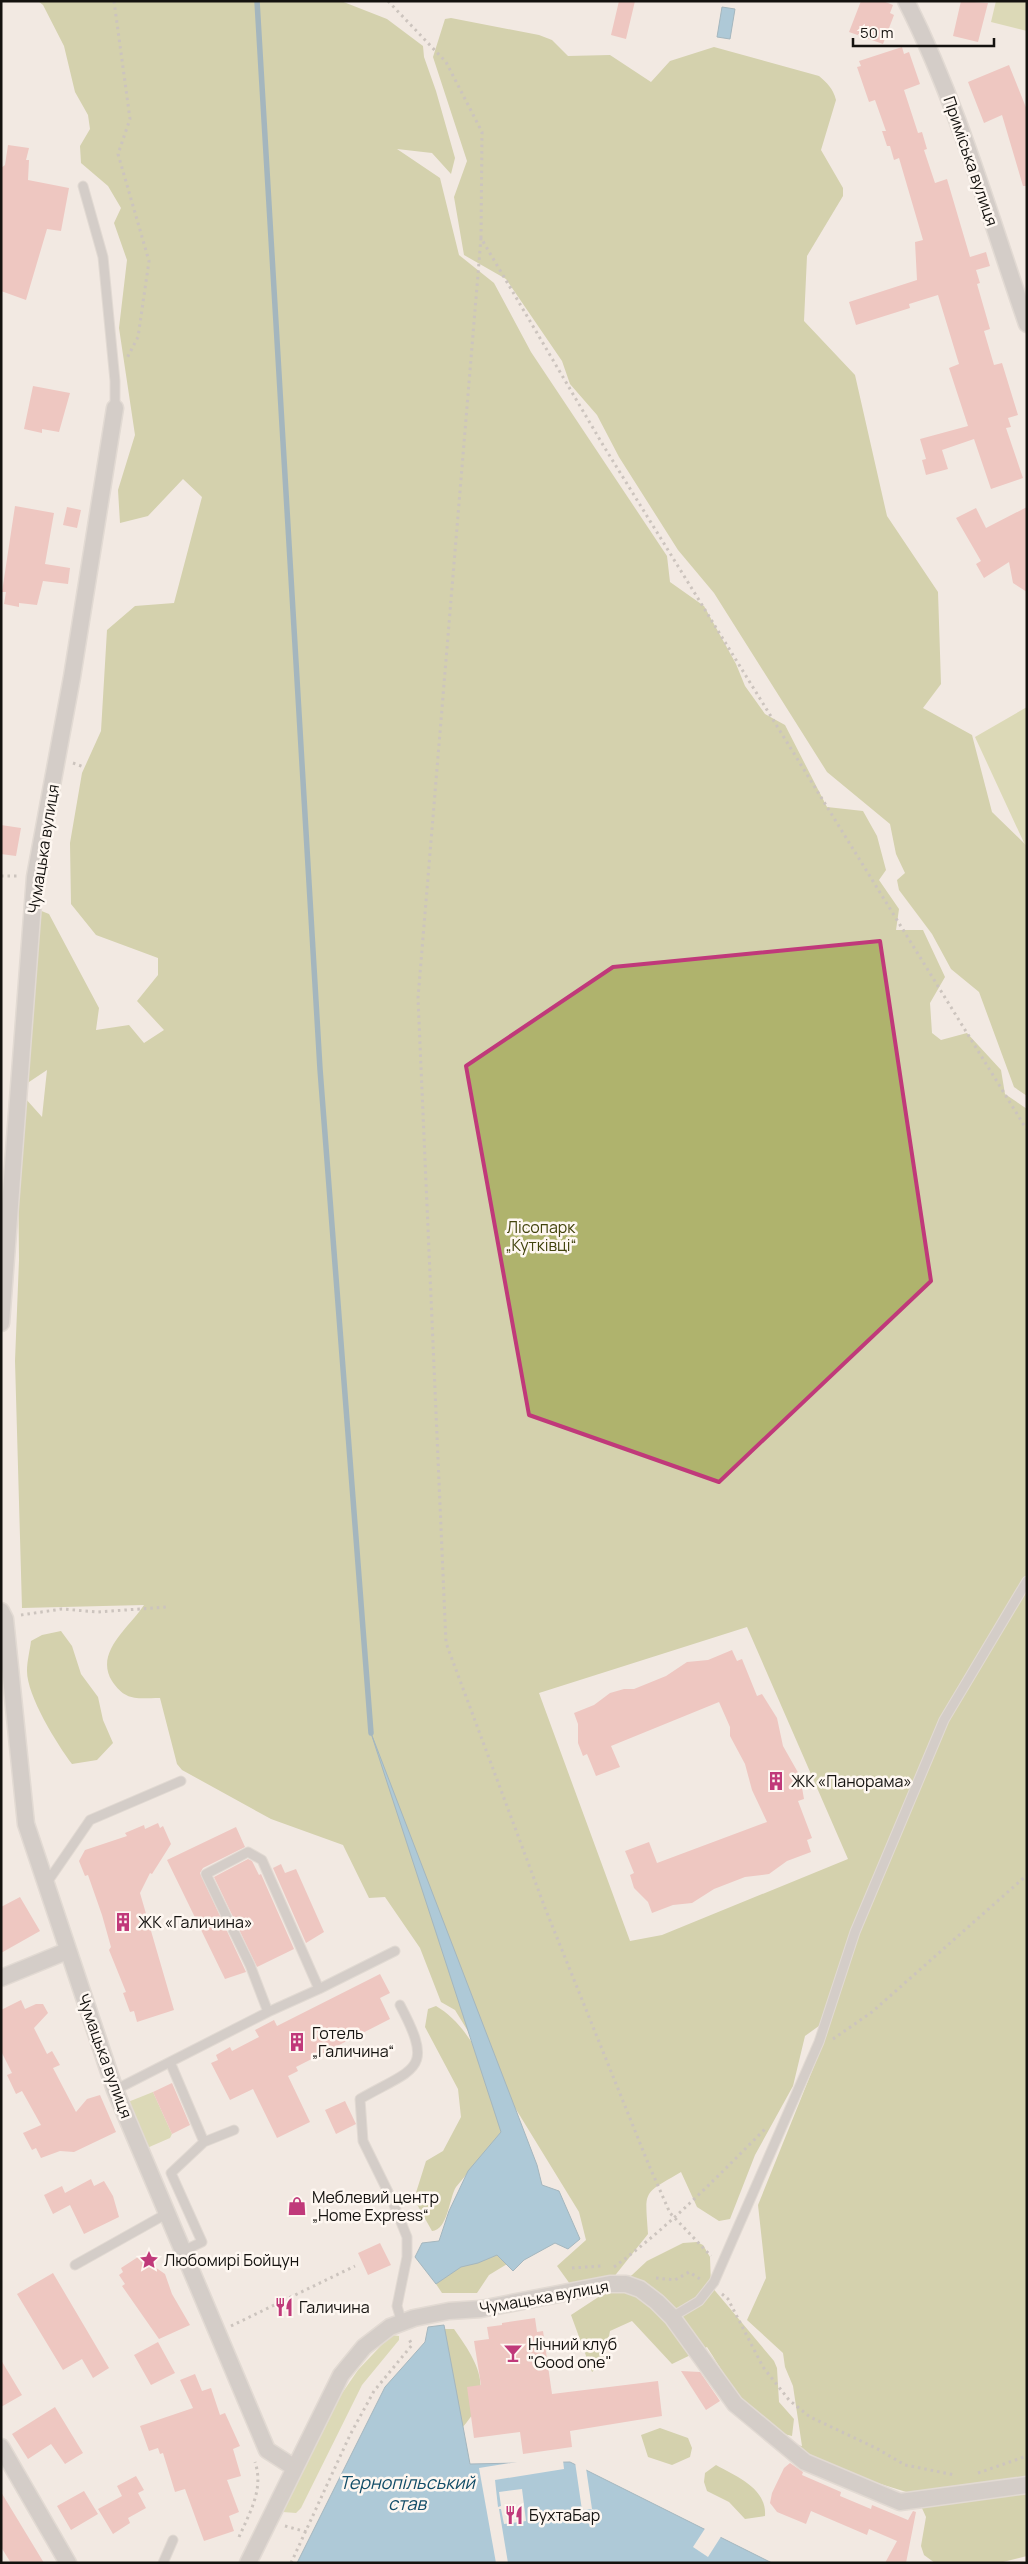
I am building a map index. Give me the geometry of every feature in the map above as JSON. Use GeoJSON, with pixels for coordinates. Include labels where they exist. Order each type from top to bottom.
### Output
{"type":"FeatureCollection","features":[{"type":"Feature","properties":{"kind":"street","name":"Приміська вулиця"},"geometry":{"type":"LineString","coordinates":[[906,1],[934,59],[971,159],[1027,324]]}},
{"type":"Feature","properties":{"kind":"street","name":"Чумацька вулиця"},"geometry":{"type":"LineString","coordinates":[[1,1323],[3,1247],[35,877],[72,677],[115,408]]}},
{"type":"Feature","properties":{"kind":"street","name":"Чумацька вулиця"},"geometry":{"type":"LineString","coordinates":[[3,1615],[26,1824],[115,2090],[266,2450],[295,2468]]}},
{"type":"Feature","properties":{"kind":"street"},"geometry":{"type":"LineString","coordinates":[[1,1978],[68,1951]]}},
{"type":"Feature","properties":{"kind":"street","name":"Чумацька вулиця"},"geometry":{"type":"LineString","coordinates":[[248,2563],[341,2375],[364,2347],[390,2327],[408,2320],[449,2311],[481,2309],[610,2284],[626,2284],[640,2289],[657,2302],[672,2317],[735,2404],[805,2462],[900,2502],[1027,2485]]}},
{"type":"Feature","properties":{"kind":"street"},"geometry":{"type":"LineString","coordinates":[[1,2447],[68,2563]]}},
{"type":"Feature","properties":{"kind":"lane"},"geometry":{"type":"LineString","coordinates":[[83,186],[103,257],[115,381],[115,408]]}},
{"type":"Feature","properties":{"kind":"lane"},"geometry":{"type":"LineString","coordinates":[[672,2317],[699,2301],[712,2286],[818,2042],[855,1932],[944,1720],[1027,1580]]}},
{"type":"Feature","properties":{"kind":"lane"},"geometry":{"type":"LineString","coordinates":[[46,1884],[90,1820],[181,1782]]}},
{"type":"Feature","properties":{"kind":"lane"},"geometry":{"type":"LineString","coordinates":[[268,2012],[250,1965],[206,1874],[248,1852],[262,1860],[319,1989]]}},
{"type":"Feature","properties":{"kind":"lane"},"geometry":{"type":"LineString","coordinates":[[115,2090],[268,2012],[395,1951]]}},
{"type":"Feature","properties":{"kind":"lane"},"geometry":{"type":"LineString","coordinates":[[400,2004],[414,2030],[420,2048],[418,2062],[409,2071],[360,2099],[363,2141],[392,2200],[407,2237],[407,2257],[397,2306],[408,2320]]}},
{"type":"Feature","properties":{"kind":"lane"},"geometry":{"type":"LineString","coordinates":[[170,2062],[204,2142]]}},
{"type":"Feature","properties":{"kind":"lane"},"geometry":{"type":"LineString","coordinates":[[183,2251],[202,2242],[171,2173],[204,2142],[234,2130]]}},
{"type":"Feature","properties":{"kind":"lane"},"geometry":{"type":"LineString","coordinates":[[75,2265],[166,2214]]}},
{"type":"Feature","properties":{"kind":"lane"},"geometry":{"type":"LineString","coordinates":[[162,2563],[174,2540]]}},
{"type":"Feature","properties":{"kind":"path"},"geometry":{"type":"LineString","coordinates":[[114,1],[130,119],[118,154],[149,261],[138,337],[115,381]]}},
{"type":"Feature","properties":{"kind":"path"},"geometry":{"type":"LineString","coordinates":[[388,1],[446,62],[482,132],[481,238],[418,998],[446,1643],[580,1997],[670,2213],[721,2266]]}},
{"type":"Feature","properties":{"kind":"path"},"geometry":{"type":"LineString","coordinates":[[481,238],[608,454],[1027,1130]]}},
{"type":"Feature","properties":{"kind":"path"},"geometry":{"type":"LineString","coordinates":[[3,1615],[62,1609],[98,1612],[167,1607]]}},
{"type":"Feature","properties":{"kind":"path"},"geometry":{"type":"LineString","coordinates":[[818,2042],[836,2038],[872,2012],[1027,1875]]}},
{"type":"Feature","properties":{"kind":"path"},"geometry":{"type":"LineString","coordinates":[[610,2284],[607,2271],[646,2243],[675,2218],[771,2123]]}},
{"type":"Feature","properties":{"kind":"path"},"geometry":{"type":"LineString","coordinates":[[217,2333],[355,2266]]}},
{"type":"Feature","properties":{"kind":"path"},"geometry":{"type":"LineString","coordinates":[[572,2268],[603,2266]]}},
{"type":"Feature","properties":{"kind":"path"},"geometry":{"type":"LineString","coordinates":[[613,2267],[622,2268]]}},
{"type":"Feature","properties":{"kind":"path"},"geometry":{"type":"LineString","coordinates":[[650,2278],[675,2280],[689,2272],[712,2286],[728,2299],[763,2368],[789,2400],[810,2417],[876,2448],[905,2465],[944,2475],[960,2476]]}},
{"type":"Feature","properties":{"kind":"path"},"geometry":{"type":"LineString","coordinates":[[291,2563],[350,2435],[374,2390],[412,2345],[408,2320]]}},
{"type":"Feature","properties":{"kind":"path"},"geometry":{"type":"LineString","coordinates":[[976,2473],[1027,2456]]}},
{"type":"Feature","properties":{"kind":"path"},"geometry":{"type":"LineString","coordinates":[[281,2533],[285,2525],[306,2532]]}},
{"type":"Feature","properties":{"kind":"highlighted area"},"geometry":{"type":"Polygon","coordinates":[[[880,941],[931,1281],[719,1482],[529,1415],[466,1066],[613,967],[880,941]]]}},
{"type":"Feature","properties":{"kind":"green space","name":"Лісопарк „Кутківці“"},"geometry":{"type":"Polygon","coordinates":[[[38,1],[341,1],[387,19],[423,46],[424,57],[455,158],[451,174],[432,153],[397,149],[440,178],[459,255],[494,283],[531,352],[667,556],[670,582],[704,606],[736,664],[745,686],[765,714],[785,725],[827,807],[863,811],[877,836],[886,870],[879,880],[899,909],[896,930],[923,930],[945,977],[930,1003],[932,1033],[941,1040],[967,1033],[1001,1070],[1005,1094],[1027,1109],[1027,2556],[1003,2562],[935,2563],[924,2555],[921,2546],[926,2517],[916,2495],[823,2466],[797,2445],[802,2446],[793,2386],[785,2367],[783,2353],[747,2320],[766,2278],[758,2205],[827,2034],[823,2023],[805,2036],[793,2086],[755,2155],[730,2219],[719,2221],[697,2207],[681,2172],[659,2185],[649,2195],[646,2209],[648,2234],[613,2278],[570,2284],[557,2266],[586,2240],[579,2212],[455,2010],[441,2002],[420,1948],[385,1897],[369,1898],[343,1845],[271,1819],[182,1770],[177,1764],[160,1698],[127,1696],[117,1688],[108,1670],[107,1660],[116,1640],[144,1605],[22,1608],[15,1361],[19,1260],[18,1155],[25,1098],[42,1117],[47,1070],[26,1084],[39,910],[49,914],[99,1008],[96,1030],[129,1025],[144,1043],[164,1030],[137,1001],[158,975],[158,958],[96,935],[71,904],[70,843],[82,773],[101,731],[107,630],[135,606],[174,603],[202,497],[183,479],[148,516],[120,523],[118,490],[135,435],[119,328],[127,260],[114,223],[121,208],[108,186],[81,163],[80,146],[90,129],[88,115],[75,92],[64,46],[43,5],[38,1]],[[747,1627],[539,1693],[630,1941],[662,1935],[848,1859],[747,1627]]]}},
{"type":"Feature","properties":{"kind":"green space"},"geometry":{"type":"Polygon","coordinates":[[[996,1],[1027,1],[1027,31],[991,22],[996,1]]]}},
{"type":"Feature","properties":{"kind":"green space"},"geometry":{"type":"Polygon","coordinates":[[[451,18],[539,35],[552,40],[568,56],[610,55],[651,82],[670,61],[714,47],[819,76],[833,92],[836,100],[821,150],[843,188],[843,196],[807,256],[804,321],[855,375],[887,516],[938,592],[941,684],[923,708],[972,735],[992,812],[1027,846],[1027,1096],[1014,1087],[979,992],[951,969],[932,934],[899,890],[897,880],[905,873],[896,854],[890,824],[827,772],[714,593],[678,550],[619,457],[597,415],[570,384],[562,361],[506,279],[464,255],[454,197],[467,161],[433,57],[445,19],[451,18]]]}},
{"type":"Feature","properties":{"kind":"green space"},"geometry":{"type":"Polygon","coordinates":[[[1027,707],[1027,844],[1025,845],[975,737],[1027,707]]]}},
{"type":"Feature","properties":{"kind":"green space"},"geometry":{"type":"Polygon","coordinates":[[[61,1631],[72,1646],[81,1674],[98,1697],[103,1720],[113,1743],[97,1760],[72,1764],[37,1706],[28,1681],[27,1667],[31,1641],[42,1635],[61,1631]]]}},
{"type":"Feature","properties":{"kind":"green space"},"geometry":{"type":"Polygon","coordinates":[[[436,2006],[461,2028],[472,2042],[489,2074],[510,2122],[456,2187],[445,2220],[442,2225],[432,2231],[414,2199],[426,2161],[443,2151],[461,2117],[458,2089],[425,2027],[428,2009],[436,2006]]]}},
{"type":"Feature","properties":{"kind":"green space"},"geometry":{"type":"Polygon","coordinates":[[[153,2092],[172,2134],[170,2138],[147,2148],[128,2102],[153,2092]]]}},
{"type":"Feature","properties":{"kind":"green space"},"geometry":{"type":"Polygon","coordinates":[[[697,2242],[703,2245],[710,2257],[711,2286],[774,2361],[777,2368],[779,2402],[794,2419],[792,2436],[779,2432],[754,2413],[732,2386],[707,2347],[672,2364],[632,2321],[610,2331],[604,2362],[592,2372],[571,2315],[632,2275],[647,2261],[683,2243],[697,2242]]]}},
{"type":"Feature","properties":{"kind":"green space"},"geometry":{"type":"Polygon","coordinates":[[[496,2244],[517,2258],[489,2275],[477,2293],[442,2293],[436,2284],[440,2274],[496,2244]]]}},
{"type":"Feature","properties":{"kind":"green space"},"geometry":{"type":"Polygon","coordinates":[[[440,2329],[454,2329],[470,2354],[480,2378],[481,2390],[478,2402],[472,2415],[462,2428],[440,2329]]]}},
{"type":"Feature","properties":{"kind":"green space"},"geometry":{"type":"Polygon","coordinates":[[[391,2335],[399,2336],[399,2340],[362,2385],[301,2508],[296,2513],[283,2512],[334,2405],[358,2370],[391,2335]]]}},
{"type":"Feature","properties":{"kind":"green space"},"geometry":{"type":"Polygon","coordinates":[[[660,2428],[688,2438],[692,2448],[690,2457],[672,2465],[648,2457],[641,2435],[660,2428]]]}},
{"type":"Feature","properties":{"kind":"green space"},"geometry":{"type":"Polygon","coordinates":[[[716,2465],[749,2484],[756,2491],[764,2506],[765,2516],[745,2519],[729,2502],[707,2491],[704,2482],[705,2473],[716,2465]]]}},
{"type":"Feature","properties":{"kind":"water"},"geometry":{"type":"Polygon","coordinates":[[[722,7],[735,9],[730,39],[717,37],[722,7]]]}},
{"type":"Feature","properties":{"kind":"water"},"geometry":{"type":"Polygon","coordinates":[[[371,1733],[537,2165],[542,2185],[559,2191],[580,2239],[568,2249],[555,2243],[524,2260],[513,2271],[497,2255],[478,2263],[461,2267],[436,2284],[415,2257],[422,2243],[439,2241],[449,2211],[468,2171],[501,2132],[371,1733]]]}},
{"type":"Feature","properties":{"kind":"water","name":"Тернопільський став"},"geometry":{"type":"Polygon","coordinates":[[[444,2325],[470,2464],[570,2462],[772,2563],[297,2563],[385,2387],[425,2342],[428,2327],[444,2325]]]}},
{"type":"Feature","properties":{"kind":"pier","name":"БухтаБар"},"geometry":{"type":"Polygon","coordinates":[[[563,2460],[564,2469],[495,2480],[498,2507],[501,2506],[499,2492],[522,2489],[526,2521],[504,2524],[501,2509],[499,2509],[508,2563],[496,2563],[479,2468],[523,2461],[563,2460]]]}},
{"type":"Feature","properties":{"kind":"pier"},"geometry":{"type":"Polygon","coordinates":[[[575,2462],[586,2468],[592,2509],[582,2510],[575,2462]]]}},
{"type":"Feature","properties":{"kind":"pier"},"geometry":{"type":"Polygon","coordinates":[[[706,2527],[722,2535],[708,2557],[693,2547],[706,2527]]]}},
{"type":"Feature","properties":{"kind":"building"},"geometry":{"type":"Polygon","coordinates":[[[619,1],[635,1],[626,39],[611,35],[619,1]]]}},
{"type":"Feature","properties":{"kind":"building"},"geometry":{"type":"Polygon","coordinates":[[[861,1],[883,1],[893,5],[890,13],[894,15],[883,44],[849,32],[861,1]]]}},
{"type":"Feature","properties":{"kind":"building"},"geometry":{"type":"Polygon","coordinates":[[[961,1],[988,3],[978,42],[953,36],[961,1]]]}},
{"type":"Feature","properties":{"kind":"building"},"geometry":{"type":"Polygon","coordinates":[[[902,47],[904,54],[909,52],[920,84],[904,90],[918,133],[922,132],[927,149],[924,150],[935,183],[947,179],[970,257],[986,252],[990,266],[976,270],[980,283],[977,284],[990,329],[984,331],[994,365],[1002,363],[1018,415],[1008,418],[1011,427],[1006,428],[1023,478],[991,489],[974,439],[942,450],[948,469],[926,475],[922,460],[926,459],[920,439],[968,426],[949,368],[959,364],[938,295],[909,304],[910,308],[856,325],[849,302],[917,280],[915,242],[923,240],[899,158],[894,160],[890,146],[887,146],[882,131],[886,131],[875,100],[869,102],[857,67],[861,66],[859,61],[902,47]]]}},
{"type":"Feature","properties":{"kind":"building"},"geometry":{"type":"Polygon","coordinates":[[[1009,65],[1027,110],[1027,186],[1023,186],[1002,115],[984,123],[968,82],[1009,65]]]}},
{"type":"Feature","properties":{"kind":"building"},"geometry":{"type":"Polygon","coordinates":[[[8,145],[29,148],[26,160],[29,160],[28,180],[69,188],[61,231],[47,229],[26,300],[1,291],[1,168],[5,165],[8,145]]]}},
{"type":"Feature","properties":{"kind":"building"},"geometry":{"type":"Polygon","coordinates":[[[33,386],[70,393],[59,432],[42,429],[42,433],[24,429],[33,386]]]}},
{"type":"Feature","properties":{"kind":"building"},"geometry":{"type":"Polygon","coordinates":[[[15,506],[54,513],[45,564],[70,568],[68,584],[43,581],[37,605],[19,603],[19,607],[4,604],[6,592],[2,592],[15,506]]]}},
{"type":"Feature","properties":{"kind":"building"},"geometry":{"type":"Polygon","coordinates":[[[67,507],[81,510],[77,528],[63,525],[67,507]]]}},
{"type":"Feature","properties":{"kind":"building"},"geometry":{"type":"Polygon","coordinates":[[[1027,507],[1027,592],[1013,583],[1009,562],[984,578],[976,564],[981,561],[956,518],[976,508],[986,528],[1027,507]]]}},
{"type":"Feature","properties":{"kind":"building"},"geometry":{"type":"Polygon","coordinates":[[[1,825],[21,828],[16,856],[1,854],[1,825]]]}},
{"type":"Feature","properties":{"kind":"building","name":"ЖК «Панорама»"},"geometry":{"type":"Polygon","coordinates":[[[732,1650],[737,1661],[742,1659],[757,1696],[762,1694],[777,1718],[783,1746],[800,1776],[804,1799],[798,1801],[812,1838],[807,1840],[811,1852],[787,1861],[769,1874],[745,1877],[714,1889],[692,1903],[673,1905],[652,1913],[648,1902],[634,1888],[630,1875],[634,1873],[625,1851],[649,1842],[657,1863],[767,1822],[752,1790],[745,1764],[730,1736],[730,1727],[719,1702],[611,1746],[620,1767],[596,1776],[587,1754],[583,1756],[578,1743],[578,1724],[574,1713],[594,1705],[610,1693],[624,1689],[634,1689],[666,1676],[687,1662],[708,1660],[732,1650]]]}},
{"type":"Feature","properties":{"kind":"building","name":"ЖК «Галичина»"},"geometry":{"type":"Polygon","coordinates":[[[158,1823],[160,1828],[163,1826],[171,1844],[152,1874],[150,1873],[140,1893],[174,2010],[137,2022],[134,2011],[130,2012],[123,1993],[126,1992],[109,1950],[111,1947],[88,1875],[85,1876],[79,1861],[85,1850],[127,1836],[125,1833],[144,1825],[145,1829],[158,1823]]]}},
{"type":"Feature","properties":{"kind":"building"},"geometry":{"type":"Polygon","coordinates":[[[236,1827],[245,1847],[203,1868],[200,1873],[246,1972],[225,1979],[167,1860],[236,1827]]]}},
{"type":"Feature","properties":{"kind":"building"},"geometry":{"type":"Polygon","coordinates":[[[248,1859],[252,1861],[259,1875],[261,1874],[294,1949],[257,1967],[214,1877],[248,1859]]]}},
{"type":"Feature","properties":{"kind":"building"},"geometry":{"type":"Polygon","coordinates":[[[281,1864],[285,1873],[296,1869],[324,1932],[306,1943],[273,1868],[281,1864]]]}},
{"type":"Feature","properties":{"kind":"building"},"geometry":{"type":"Polygon","coordinates":[[[20,1897],[40,1931],[1,1953],[1,1907],[20,1897]]]}},
{"type":"Feature","properties":{"kind":"building","name":"Готель „Галичина“"},"geometry":{"type":"Polygon","coordinates":[[[380,1974],[390,1993],[380,1998],[390,2019],[296,2067],[298,2071],[288,2076],[310,2122],[277,2138],[253,2089],[230,2100],[211,2063],[218,2060],[216,2055],[230,2047],[232,2051],[259,2037],[255,2030],[274,2020],[277,2026],[380,1974]]]}},
{"type":"Feature","properties":{"kind":"building"},"geometry":{"type":"Polygon","coordinates":[[[21,2000],[25,2009],[36,2004],[43,2004],[48,2013],[34,2028],[47,2054],[52,2051],[60,2065],[53,2068],[76,2112],[87,2099],[100,2095],[116,2132],[74,2152],[60,2151],[41,2158],[36,2148],[32,2150],[23,2133],[41,2125],[22,2091],[16,2094],[7,2075],[12,2073],[1,2051],[1,2010],[21,2000]]]}},
{"type":"Feature","properties":{"kind":"building"},"geometry":{"type":"Polygon","coordinates":[[[172,2083],[190,2125],[172,2134],[153,2092],[172,2083]]]}},
{"type":"Feature","properties":{"kind":"building"},"geometry":{"type":"Polygon","coordinates":[[[345,2101],[356,2124],[336,2134],[325,2110],[345,2101]]]}},
{"type":"Feature","properties":{"kind":"building"},"geometry":{"type":"Polygon","coordinates":[[[91,2179],[94,2186],[104,2181],[113,2196],[119,2217],[84,2234],[70,2205],[53,2214],[44,2195],[62,2186],[65,2193],[91,2179]]]}},
{"type":"Feature","properties":{"kind":"building"},"geometry":{"type":"Polygon","coordinates":[[[380,2243],[391,2265],[368,2275],[358,2253],[380,2243]]]}},
{"type":"Feature","properties":{"kind":"building"},"geometry":{"type":"Polygon","coordinates":[[[138,2257],[141,2261],[147,2257],[152,2265],[165,2274],[172,2294],[190,2325],[159,2339],[122,2286],[125,2284],[119,2275],[123,2272],[121,2268],[138,2257]]]}},
{"type":"Feature","properties":{"kind":"building"},"geometry":{"type":"Polygon","coordinates":[[[53,2273],[109,2368],[93,2378],[82,2359],[63,2370],[17,2294],[53,2273]]]}},
{"type":"Feature","properties":{"kind":"building"},"geometry":{"type":"Polygon","coordinates":[[[535,2318],[537,2332],[543,2331],[552,2394],[658,2381],[662,2416],[570,2431],[572,2447],[523,2454],[520,2432],[474,2438],[467,2387],[481,2385],[474,2341],[489,2339],[487,2327],[535,2318]]]}},
{"type":"Feature","properties":{"kind":"building"},"geometry":{"type":"Polygon","coordinates":[[[158,2342],[175,2373],[151,2385],[134,2355],[158,2342]]]}},
{"type":"Feature","properties":{"kind":"building"},"geometry":{"type":"Polygon","coordinates":[[[1,2360],[22,2395],[1,2407],[1,2360]]]}},
{"type":"Feature","properties":{"kind":"building"},"geometry":{"type":"Polygon","coordinates":[[[681,2371],[700,2372],[720,2401],[706,2410],[681,2371]]]}},
{"type":"Feature","properties":{"kind":"building"},"geometry":{"type":"Polygon","coordinates":[[[195,2374],[202,2391],[211,2388],[220,2415],[225,2413],[240,2446],[233,2449],[241,2476],[227,2480],[239,2512],[229,2516],[234,2531],[204,2541],[185,2489],[175,2492],[163,2453],[160,2454],[158,2448],[149,2451],[140,2426],[193,2408],[180,2380],[195,2374]]]}},
{"type":"Feature","properties":{"kind":"building"},"geometry":{"type":"Polygon","coordinates":[[[55,2407],[83,2453],[65,2464],[51,2444],[28,2459],[12,2434],[55,2407]]]}},
{"type":"Feature","properties":{"kind":"building"},"geometry":{"type":"Polygon","coordinates":[[[790,2463],[803,2472],[802,2475],[841,2492],[840,2496],[871,2509],[872,2505],[908,2520],[913,2511],[916,2512],[906,2563],[885,2563],[897,2541],[869,2529],[867,2535],[811,2511],[806,2524],[777,2512],[770,2503],[772,2493],[784,2468],[790,2463]]]}},
{"type":"Feature","properties":{"kind":"building"},"geometry":{"type":"Polygon","coordinates":[[[136,2476],[144,2490],[138,2493],[146,2508],[128,2518],[130,2523],[113,2534],[98,2509],[122,2496],[117,2486],[136,2476]]]}},
{"type":"Feature","properties":{"kind":"building"},"geometry":{"type":"Polygon","coordinates":[[[84,2491],[98,2514],[71,2530],[57,2506],[84,2491]]]}},
{"type":"Feature","properties":{"kind":"building"},"geometry":{"type":"Polygon","coordinates":[[[1,2492],[44,2563],[11,2563],[1,2547],[1,2492]]]}},
{"type":"Feature","properties":{"kind":"waterway"},"geometry":{"type":"LineString","coordinates":[[257,1],[320,1069],[371,1733]]}},
{"type":"Feature","properties":{"kind":"place","name":"ЖК «Панорама»"},"geometry":{"type":"Point","coordinates":[776,1781]}},
{"type":"Feature","properties":{"kind":"place","name":"ЖК «Галичина»"},"geometry":{"type":"Point","coordinates":[123,1922]}},
{"type":"Feature","properties":{"kind":"place","name":"Готель „Галичина“"},"geometry":{"type":"Point","coordinates":[297,2042]}},
{"type":"Feature","properties":{"kind":"place","name":"Меблевий центр „Home Express“"},"geometry":{"type":"Point","coordinates":[297,2206]}},
{"type":"Feature","properties":{"kind":"place","name":"Любомирі Бойцун"},"geometry":{"type":"Point","coordinates":[149,2260]}},
{"type":"Feature","properties":{"kind":"place","name":"Галичина"},"geometry":{"type":"Point","coordinates":[284,2307]}},
{"type":"Feature","properties":{"kind":"place","name":"Нічний клуб \"Good one\""},"geometry":{"type":"Point","coordinates":[513,2353]}},
{"type":"Feature","properties":{"kind":"place","name":"БухтаБар"},"geometry":{"type":"Point","coordinates":[514,2515]}}]}
